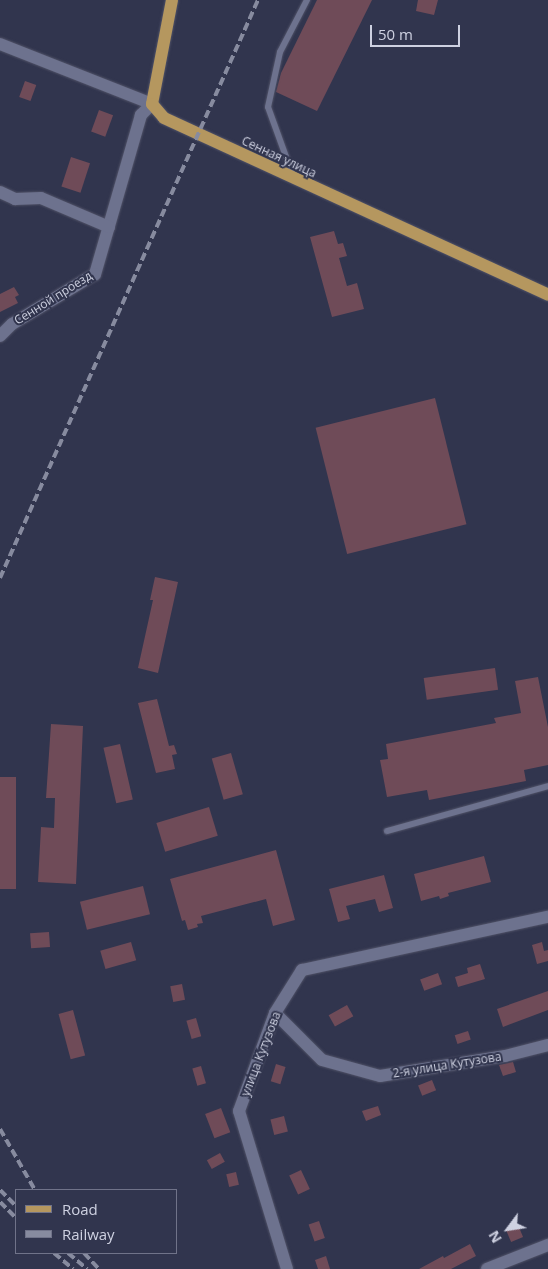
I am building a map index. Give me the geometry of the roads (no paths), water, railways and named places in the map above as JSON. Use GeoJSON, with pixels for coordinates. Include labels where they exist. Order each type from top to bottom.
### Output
{"type":"FeatureCollection","features":[{"type":"Feature","properties":{"kind":"main road"},"geometry":{"type":"LineString","coordinates":[[152,104],[172,0]]}},
{"type":"Feature","properties":{"kind":"main road","name":"Сенная улица"},"geometry":{"type":"LineString","coordinates":[[152,104],[164,118],[294,180],[451,249],[548,295]]}},
{"type":"Feature","properties":{"kind":"street","name":"Сенная улица"},"geometry":{"type":"LineString","coordinates":[[0,44],[152,104]]}},
{"type":"Feature","properties":{"kind":"street","name":"Сенной проезд"},"geometry":{"type":"LineString","coordinates":[[0,336],[12,324],[95,274],[141,115],[152,104]]}},
{"type":"Feature","properties":{"kind":"street"},"geometry":{"type":"LineString","coordinates":[[0,192],[15,199],[42,198],[109,227]]}},
{"type":"Feature","properties":{"kind":"street","name":"улица Кутузова"},"geometry":{"type":"LineString","coordinates":[[287,1269],[239,1111],[275,1013],[302,970],[548,917]]}},
{"type":"Feature","properties":{"kind":"street","name":"2-я улица Кутузова"},"geometry":{"type":"LineString","coordinates":[[275,1013],[322,1060],[380,1076],[505,1056],[548,1045]]}},
{"type":"Feature","properties":{"kind":"street"},"geometry":{"type":"LineString","coordinates":[[488,1269],[548,1245]]}},
{"type":"Feature","properties":{"kind":"lane"},"geometry":{"type":"LineString","coordinates":[[294,180],[268,107],[280,52],[307,0]]}},
{"type":"Feature","properties":{"kind":"lane"},"geometry":{"type":"LineString","coordinates":[[387,831],[548,786]]}},
{"type":"Feature","properties":{"kind":"railway"},"geometry":{"type":"LineString","coordinates":[[0,578],[258,0]]}},
{"type":"Feature","properties":{"kind":"railway"},"geometry":{"type":"LineString","coordinates":[[0,1129],[34,1189]]}},
{"type":"Feature","properties":{"kind":"railway"},"geometry":{"type":"LineString","coordinates":[[0,1190],[15,1205]]}},
{"type":"Feature","properties":{"kind":"railway"},"geometry":{"type":"LineString","coordinates":[[0,1202],[15,1217]]}},
{"type":"Feature","properties":{"kind":"railway"},"geometry":{"type":"LineString","coordinates":[[55,1254],[73,1269]]}},
{"type":"Feature","properties":{"kind":"railway"},"geometry":{"type":"LineString","coordinates":[[69,1254],[87,1269]]}},
{"type":"Feature","properties":{"kind":"railway"},"geometry":{"type":"LineString","coordinates":[[85,1254],[99,1269]]}}]}
